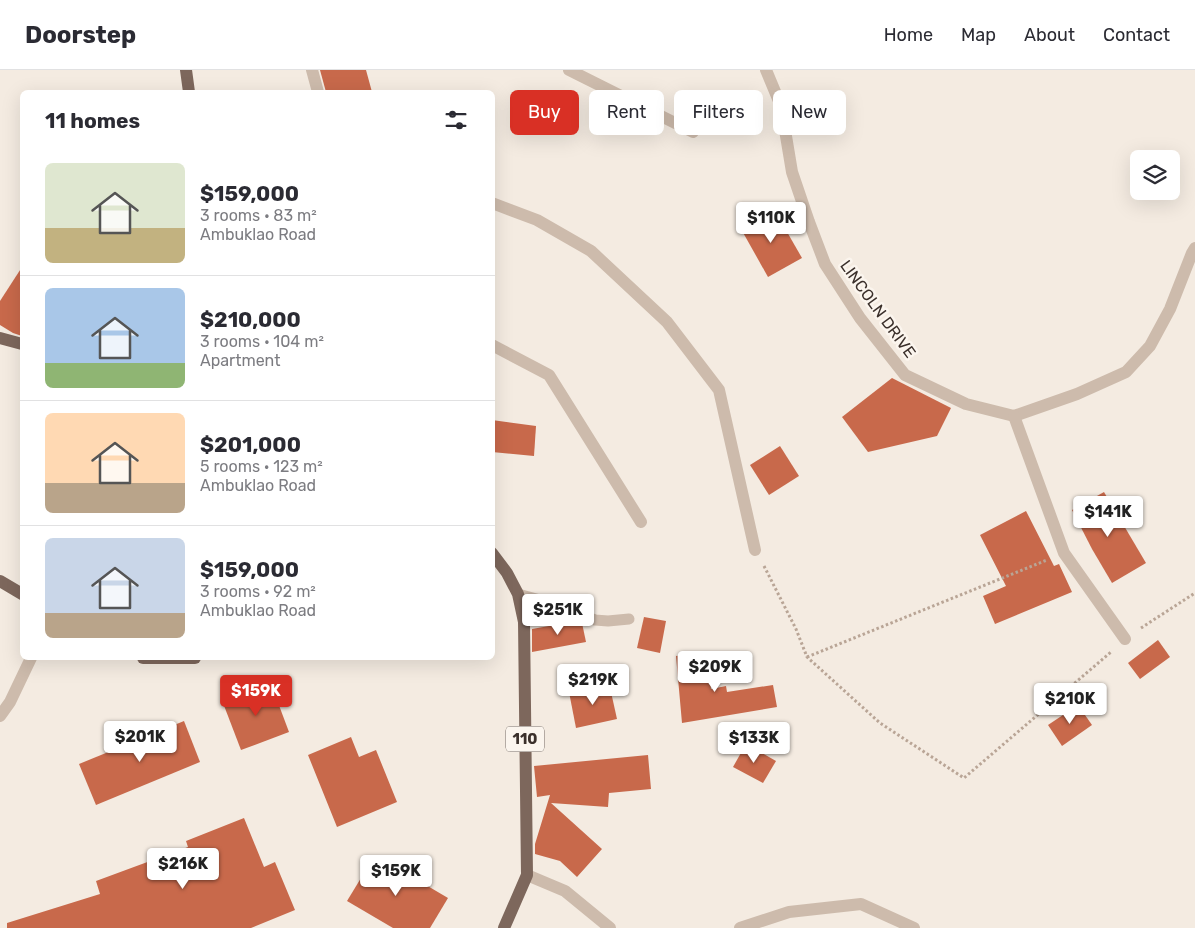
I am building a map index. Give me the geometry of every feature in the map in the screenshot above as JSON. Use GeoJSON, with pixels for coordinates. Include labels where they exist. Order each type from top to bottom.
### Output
{"type":"FeatureCollection","features":[{"type":"Feature","properties":{"kind":"main road"},"geometry":{"type":"LineString","coordinates":[[186,70],[189,90]]}},
{"type":"Feature","properties":{"kind":"main road"},"geometry":{"type":"LineString","coordinates":[[0,338],[20,343]]}},
{"type":"Feature","properties":{"kind":"main road","name":"110"},"geometry":{"type":"LineString","coordinates":[[495,557],[507,573],[518,594],[524,622],[527,874],[504,928]]}},
{"type":"Feature","properties":{"kind":"main road"},"geometry":{"type":"LineString","coordinates":[[0,580],[20,593]]}},
{"type":"Feature","properties":{"kind":"street"},"geometry":{"type":"LineString","coordinates":[[312,70],[317,90]]}},
{"type":"Feature","properties":{"kind":"street"},"geometry":{"type":"LineString","coordinates":[[569,70],[674,122]]}},
{"type":"Feature","properties":{"kind":"street","name":"LINCOLN DRIVE"},"geometry":{"type":"LineString","coordinates":[[766,70],[781,106],[792,172],[808,222],[825,264],[860,318],[905,375],[966,404],[1014,416]]}},
{"type":"Feature","properties":{"kind":"street"},"geometry":{"type":"LineString","coordinates":[[495,204],[537,220],[590,251],[667,322],[719,390],[755,550]]}},
{"type":"Feature","properties":{"kind":"street"},"geometry":{"type":"LineString","coordinates":[[1125,639],[1064,553],[1014,416],[1077,394],[1126,372],[1150,346],[1170,309],[1195,248]]}},
{"type":"Feature","properties":{"kind":"street"},"geometry":{"type":"LineString","coordinates":[[495,347],[549,376],[641,522]]}},
{"type":"Feature","properties":{"kind":"street"},"geometry":{"type":"LineString","coordinates":[[0,716],[10,702],[30,660]]}},
{"type":"Feature","properties":{"kind":"street"},"geometry":{"type":"LineString","coordinates":[[527,874],[565,891],[610,928]]}},
{"type":"Feature","properties":{"kind":"street"},"geometry":{"type":"LineString","coordinates":[[740,928],[789,912],[861,904],[914,928]]}},
{"type":"Feature","properties":{"kind":"lane"},"geometry":{"type":"LineString","coordinates":[[518,594],[551,603],[595,620],[629,620]]}},
{"type":"Feature","properties":{"kind":"path"},"geometry":{"type":"LineString","coordinates":[[755,550],[796,629],[807,657],[880,723],[964,778],[1125,639],[1195,593]]}},
{"type":"Feature","properties":{"kind":"path"},"geometry":{"type":"LineString","coordinates":[[807,657],[1064,553]]}},
{"type":"Feature","properties":{"kind":"building"},"geometry":{"type":"Polygon","coordinates":[[[320,70],[366,70],[371,90],[325,90],[320,70]]]}},
{"type":"Feature","properties":{"kind":"building"},"geometry":{"type":"Polygon","coordinates":[[[775,211],[802,258],[768,277],[741,229],[775,211]]]}},
{"type":"Feature","properties":{"kind":"building"},"geometry":{"type":"Polygon","coordinates":[[[20,270],[20,335],[0,325],[0,301],[20,270]]]}},
{"type":"Feature","properties":{"kind":"building"},"geometry":{"type":"Polygon","coordinates":[[[892,378],[951,408],[937,436],[868,452],[842,417],[892,378]]]}},
{"type":"Feature","properties":{"kind":"building"},"geometry":{"type":"Polygon","coordinates":[[[495,420],[536,426],[534,456],[495,452],[495,420]]]}},
{"type":"Feature","properties":{"kind":"building"},"geometry":{"type":"Polygon","coordinates":[[[780,446],[799,476],[769,495],[750,465],[780,446]]]}},
{"type":"Feature","properties":{"kind":"building"},"geometry":{"type":"Polygon","coordinates":[[[1104,492],[1146,563],[1112,583],[1072,510],[1104,492]]]}},
{"type":"Feature","properties":{"kind":"building"},"geometry":{"type":"Polygon","coordinates":[[[1026,511],[1054,566],[1059,564],[1072,592],[995,624],[983,596],[1006,586],[980,535],[1026,511]]]}},
{"type":"Feature","properties":{"kind":"building"},"geometry":{"type":"Polygon","coordinates":[[[644,617],[666,621],[660,653],[637,648],[644,617]]]}},
{"type":"Feature","properties":{"kind":"building"},"geometry":{"type":"Polygon","coordinates":[[[577,621],[582,623],[586,642],[532,652],[532,629],[577,621]]]}},
{"type":"Feature","properties":{"kind":"building"},"geometry":{"type":"Polygon","coordinates":[[[1158,640],[1170,657],[1140,679],[1128,663],[1158,640]]]}},
{"type":"Feature","properties":{"kind":"building"},"geometry":{"type":"Polygon","coordinates":[[[708,652],[711,689],[726,686],[727,692],[773,685],[777,707],[682,723],[676,656],[708,652]]]}},
{"type":"Feature","properties":{"kind":"building"},"geometry":{"type":"Polygon","coordinates":[[[609,683],[617,719],[576,728],[569,692],[609,683]]]}},
{"type":"Feature","properties":{"kind":"building"},"geometry":{"type":"Polygon","coordinates":[[[271,684],[289,732],[241,750],[223,703],[271,684]]]}},
{"type":"Feature","properties":{"kind":"building"},"geometry":{"type":"Polygon","coordinates":[[[1078,705],[1092,725],[1062,746],[1048,725],[1078,705]]]}},
{"type":"Feature","properties":{"kind":"building"},"geometry":{"type":"Polygon","coordinates":[[[184,721],[200,762],[96,805],[79,764],[184,721]]]}},
{"type":"Feature","properties":{"kind":"building"},"geometry":{"type":"Polygon","coordinates":[[[351,737],[359,757],[376,750],[397,802],[337,827],[308,755],[351,737]]]}},
{"type":"Feature","properties":{"kind":"building"},"geometry":{"type":"Polygon","coordinates":[[[746,744],[776,761],[763,783],[733,767],[746,744]]]}},
{"type":"Feature","properties":{"kind":"building"},"geometry":{"type":"Polygon","coordinates":[[[648,755],[651,789],[609,793],[608,807],[551,803],[602,849],[577,877],[560,861],[535,854],[535,844],[550,795],[537,797],[534,766],[648,755]]]}},
{"type":"Feature","properties":{"kind":"building"},"geometry":{"type":"Polygon","coordinates":[[[244,818],[264,867],[275,862],[295,910],[251,928],[7,928],[7,923],[100,894],[96,881],[188,847],[186,841],[244,818]]]}},
{"type":"Feature","properties":{"kind":"building"},"geometry":{"type":"Polygon","coordinates":[[[375,855],[448,898],[430,928],[393,928],[347,901],[375,855]]]}}]}
